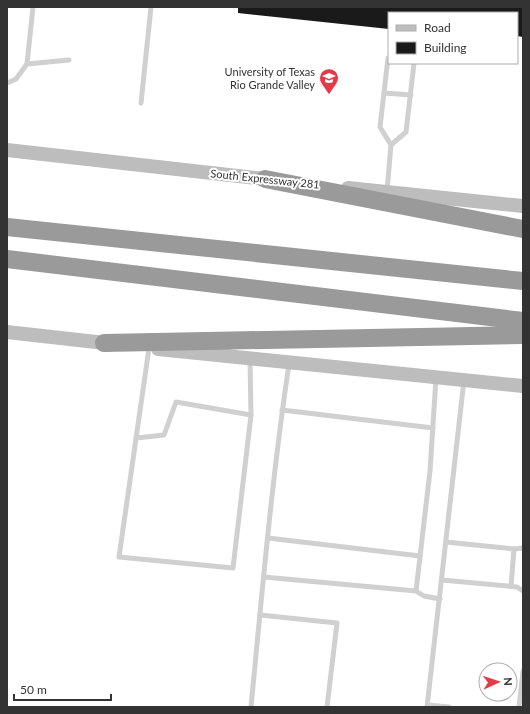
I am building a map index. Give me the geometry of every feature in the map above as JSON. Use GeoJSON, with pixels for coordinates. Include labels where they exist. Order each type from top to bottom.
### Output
{"type":"FeatureCollection","features":[{"type":"Feature","properties":{"kind":"highway"},"geometry":{"type":"LineString","coordinates":[[265,179],[523,230]]}},
{"type":"Feature","properties":{"kind":"highway"},"geometry":{"type":"LineString","coordinates":[[7,227],[523,281]]}},
{"type":"Feature","properties":{"kind":"highway"},"geometry":{"type":"LineString","coordinates":[[7,259],[523,321]]}},
{"type":"Feature","properties":{"kind":"highway"},"geometry":{"type":"LineString","coordinates":[[104,343],[523,335]]}},
{"type":"Feature","properties":{"kind":"main road","name":"South Expressway 281"},"geometry":{"type":"LineString","coordinates":[[7,150],[523,206]]}},
{"type":"Feature","properties":{"kind":"main road"},"geometry":{"type":"LineString","coordinates":[[7,332],[523,386]]}},
{"type":"Feature","properties":{"kind":"lane"},"geometry":{"type":"LineString","coordinates":[[7,83],[16,79],[27,64],[33,7]]}},
{"type":"Feature","properties":{"kind":"lane"},"geometry":{"type":"LineString","coordinates":[[141,103],[152,7]]}},
{"type":"Feature","properties":{"kind":"lane"},"geometry":{"type":"LineString","coordinates":[[387,192],[391,145],[380,127],[388,58]]}},
{"type":"Feature","properties":{"kind":"lane"},"geometry":{"type":"LineString","coordinates":[[27,64],[70,60]]}},
{"type":"Feature","properties":{"kind":"lane"},"geometry":{"type":"LineString","coordinates":[[391,145],[406,132],[414,64]]}},
{"type":"Feature","properties":{"kind":"lane"},"geometry":{"type":"LineString","coordinates":[[384,93],[411,95]]}},
{"type":"Feature","properties":{"kind":"lane"},"geometry":{"type":"LineString","coordinates":[[149,348],[119,557],[233,568],[251,415],[250,358]]}},
{"type":"Feature","properties":{"kind":"lane"},"geometry":{"type":"LineString","coordinates":[[251,707],[282,410],[290,362]]}},
{"type":"Feature","properties":{"kind":"lane"},"geometry":{"type":"LineString","coordinates":[[416,591],[430,471],[436,377]]}},
{"type":"Feature","properties":{"kind":"lane"},"geometry":{"type":"LineString","coordinates":[[449,707],[428,706],[464,380]]}},
{"type":"Feature","properties":{"kind":"lane"},"geometry":{"type":"LineString","coordinates":[[136,438],[164,435],[176,402],[251,415]]}},
{"type":"Feature","properties":{"kind":"lane"},"geometry":{"type":"LineString","coordinates":[[282,410],[433,428]]}},
{"type":"Feature","properties":{"kind":"lane"},"geometry":{"type":"LineString","coordinates":[[268,538],[420,556]]}},
{"type":"Feature","properties":{"kind":"lane"},"geometry":{"type":"LineString","coordinates":[[446,542],[514,549],[523,548]]}},
{"type":"Feature","properties":{"kind":"lane"},"geometry":{"type":"LineString","coordinates":[[511,586],[514,549]]}},
{"type":"Feature","properties":{"kind":"lane"},"geometry":{"type":"LineString","coordinates":[[264,577],[416,591],[424,596],[440,598]]}},
{"type":"Feature","properties":{"kind":"lane"},"geometry":{"type":"LineString","coordinates":[[442,580],[511,586],[517,587],[523,591]]}},
{"type":"Feature","properties":{"kind":"lane"},"geometry":{"type":"LineString","coordinates":[[260,614],[337,623],[327,707]]}},
{"type":"Feature","properties":{"kind":"lane"},"geometry":{"type":"LineString","coordinates":[[519,707],[523,671]]}},
{"type":"Feature","properties":{"kind":"building"},"geometry":{"type":"Polygon","coordinates":[[[238,7],[523,7],[523,37],[518,36],[518,12],[388,12],[388,29],[238,13],[238,7]]]}},
{"type":"Feature","properties":{"kind":"place","name":"University of Texas Rio Grande Valley"},"geometry":{"type":"Point","coordinates":[329,95]}}]}
